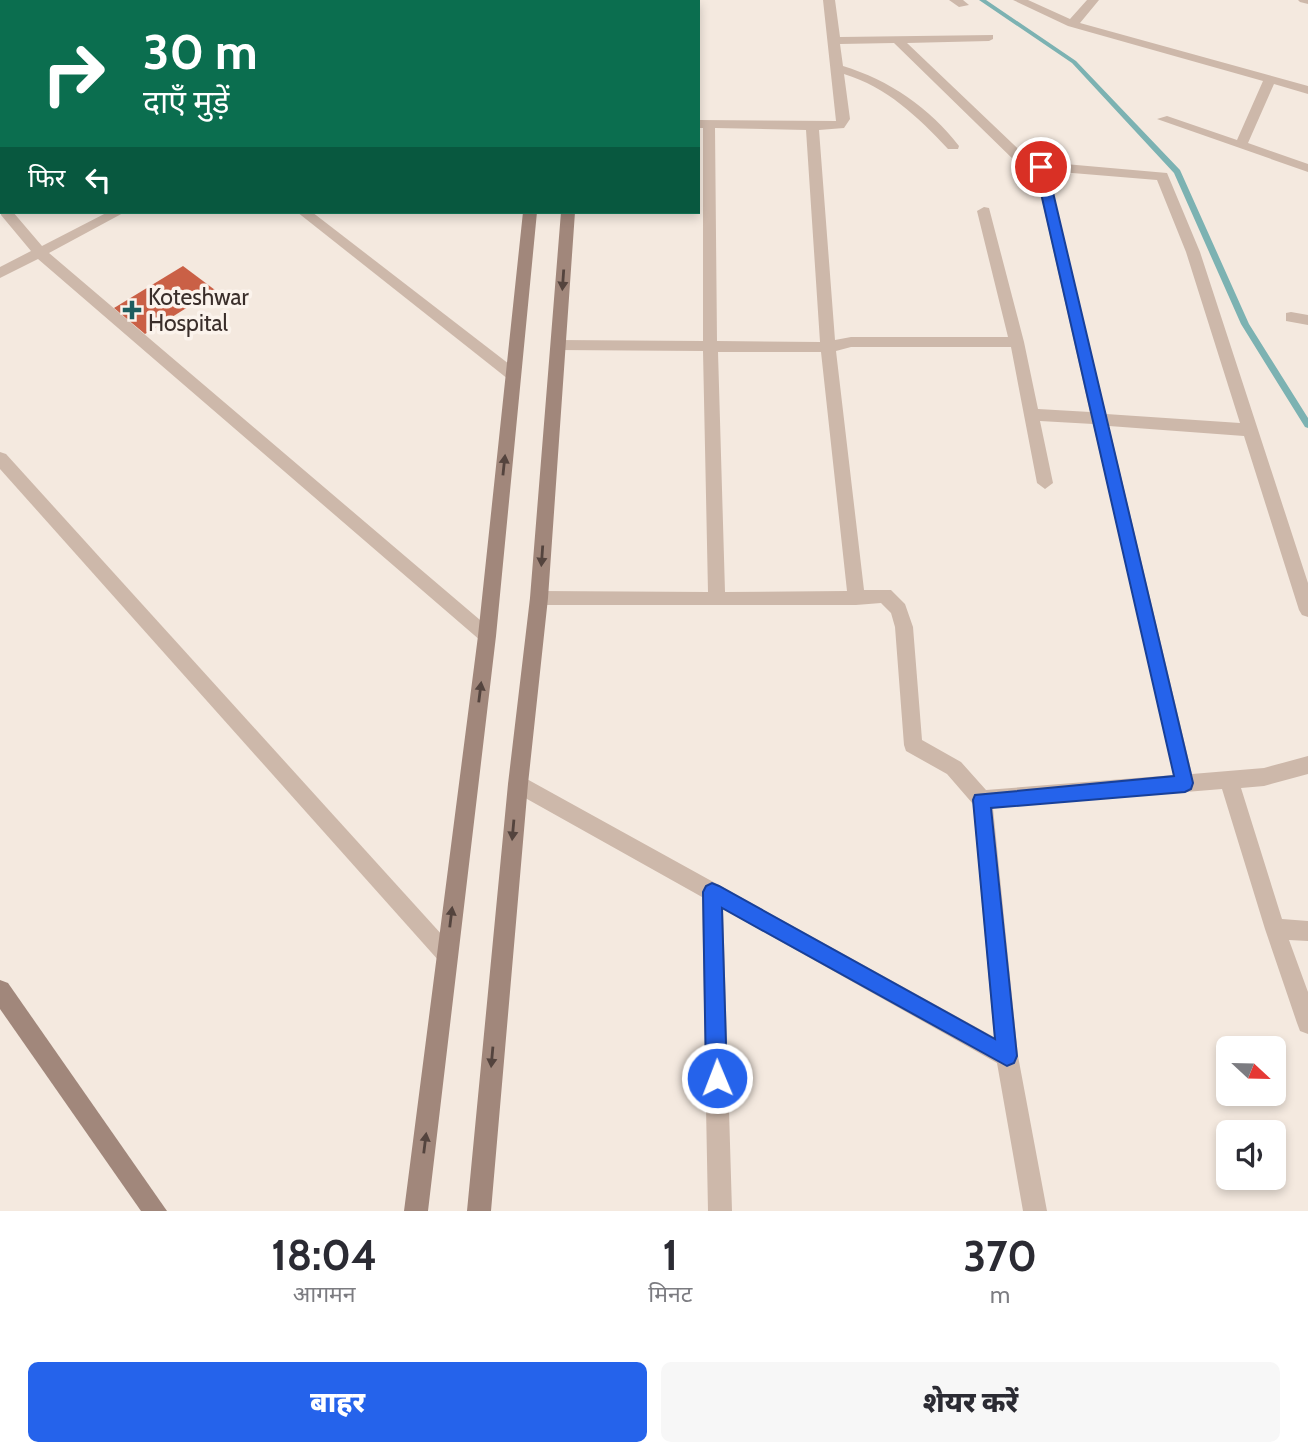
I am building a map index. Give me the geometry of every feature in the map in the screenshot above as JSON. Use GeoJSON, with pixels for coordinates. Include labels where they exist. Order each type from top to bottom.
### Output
{"type":"FeatureCollection","features":[{"type":"Feature","properties":{"kind":"main road"},"geometry":{"type":"LineString","coordinates":[[416,1211],[486,636],[530,214]]}},
{"type":"Feature","properties":{"kind":"main road"},"geometry":{"type":"LineString","coordinates":[[479,1211],[518,784],[539,598],[568,214]]}},
{"type":"Feature","properties":{"kind":"main road"},"geometry":{"type":"LineString","coordinates":[[0,991],[155,1211]]}},
{"type":"Feature","properties":{"kind":"street"},"geometry":{"type":"LineString","coordinates":[[717,599],[704,124],[840,125],[844,119],[835,67],[829,0]]}},
{"type":"Feature","properties":{"kind":"street"},"geometry":{"type":"LineString","coordinates":[[1019,0],[1072,24],[1308,90]]}},
{"type":"Feature","properties":{"kind":"street"},"geometry":{"type":"LineString","coordinates":[[1072,24],[1093,0]]}},
{"type":"Feature","properties":{"kind":"street"},"geometry":{"type":"LineString","coordinates":[[833,41],[989,37]]}},
{"type":"Feature","properties":{"kind":"street"},"geometry":{"type":"LineString","coordinates":[[897,39],[1027,165],[1162,176],[1193,252],[1308,610]]}},
{"type":"Feature","properties":{"kind":"street"},"geometry":{"type":"LineString","coordinates":[[835,67],[865,75],[881,83],[915,106],[953,145]]}},
{"type":"Feature","properties":{"kind":"street"},"geometry":{"type":"LineString","coordinates":[[1241,145],[1270,79]]}},
{"type":"Feature","properties":{"kind":"street"},"geometry":{"type":"LineString","coordinates":[[1163,119],[1308,168]]}},
{"type":"Feature","properties":{"kind":"street"},"geometry":{"type":"LineString","coordinates":[[812,126],[828,347],[856,598]]}},
{"type":"Feature","properties":{"kind":"street"},"geometry":{"type":"LineString","coordinates":[[1041,167],[1185,783]]}},
{"type":"Feature","properties":{"kind":"street"},"geometry":{"type":"LineString","coordinates":[[984,211],[1017,342],[1045,484]]}},
{"type":"Feature","properties":{"kind":"street"},"geometry":{"type":"LineString","coordinates":[[8,214],[40,253],[486,636]]}},
{"type":"Feature","properties":{"kind":"street"},"geometry":{"type":"LineString","coordinates":[[0,273],[114,214]]}},
{"type":"Feature","properties":{"kind":"street"},"geometry":{"type":"LineString","coordinates":[[307,214],[513,375]]}},
{"type":"Feature","properties":{"kind":"street"},"geometry":{"type":"LineString","coordinates":[[1291,317],[1308,320]]}},
{"type":"Feature","properties":{"kind":"street"},"geometry":{"type":"LineString","coordinates":[[558,345],[828,347],[852,342],[1017,342]]}},
{"type":"Feature","properties":{"kind":"street"},"geometry":{"type":"LineString","coordinates":[[1031,414],[1249,430]]}},
{"type":"Feature","properties":{"kind":"street"},"geometry":{"type":"LineString","coordinates":[[0,458],[446,954]]}},
{"type":"Feature","properties":{"kind":"street"},"geometry":{"type":"LineString","coordinates":[[539,598],[856,598],[885,595],[899,610],[904,627],[913,746],[954,768],[982,800],[1007,1056],[1035,1211]]}},
{"type":"Feature","properties":{"kind":"street"},"geometry":{"type":"LineString","coordinates":[[982,800],[1264,777],[1308,765]]}},
{"type":"Feature","properties":{"kind":"street"},"geometry":{"type":"LineString","coordinates":[[1229,780],[1275,929],[1308,1023]]}},
{"type":"Feature","properties":{"kind":"street"},"geometry":{"type":"LineString","coordinates":[[518,784],[1007,1056]]}},
{"type":"Feature","properties":{"kind":"street"},"geometry":{"type":"LineString","coordinates":[[712,892],[720,1211]]}},
{"type":"Feature","properties":{"kind":"street"},"geometry":{"type":"LineString","coordinates":[[1275,929],[1308,931]]}},
{"type":"Feature","properties":{"kind":"building"},"geometry":{"type":"Polygon","coordinates":[[[183,266],[215,290],[145,334],[114,308],[183,266]]]}},
{"type":"Feature","properties":{"kind":"waterway"},"geometry":{"type":"LineString","coordinates":[[982,0],[1074,62],[1177,172],[1245,324],[1308,425]]}},
{"type":"Feature","properties":{"kind":"place","name":"Koteshwar Hospital"},"geometry":{"type":"Point","coordinates":[132,310]}},
{"type":"Feature","properties":{"kind":"route"},"geometry":{"type":"LineString","coordinates":[[717,1078],[712,892],[1007,1056],[982,800],[1185,783],[1041,167]]}}]}
